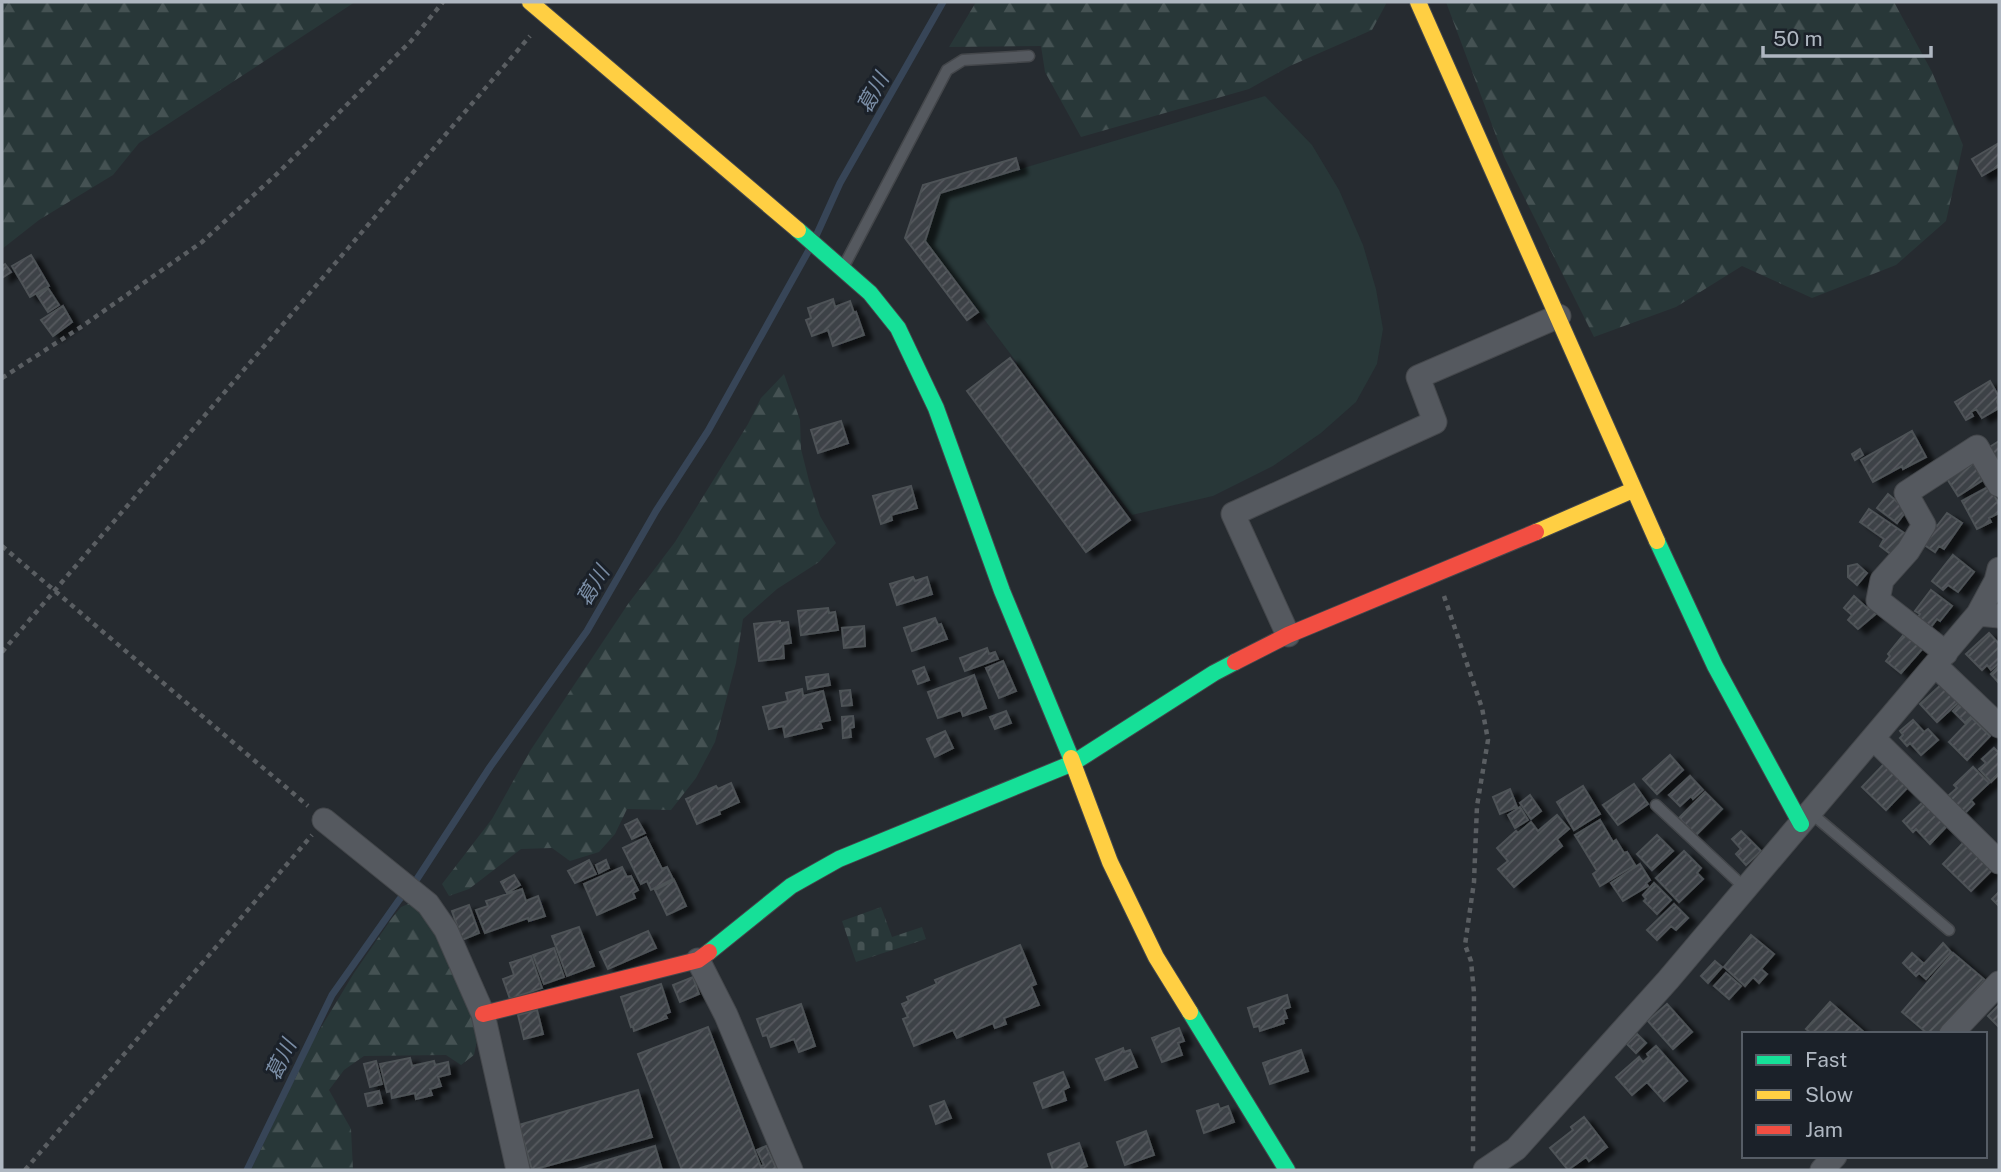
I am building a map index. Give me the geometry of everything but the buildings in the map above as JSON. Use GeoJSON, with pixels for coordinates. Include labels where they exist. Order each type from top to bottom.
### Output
{"type":"FeatureCollection","features":[{"type":"Feature","properties":{"kind":"street"},"geometry":{"type":"LineString","coordinates":[[1418,2],[1559,316],[1633,490],[1715,666],[1806,819]]}},
{"type":"Feature","properties":{"kind":"street"},"geometry":{"type":"LineString","coordinates":[[546,6],[870,293],[898,328],[936,408],[1002,591],[1073,763],[1110,862],[1156,957],[1287,1170]]}},
{"type":"Feature","properties":{"kind":"street"},"geometry":{"type":"LineString","coordinates":[[1288,635],[1233,514],[1435,422],[1418,377],[1559,316]]}},
{"type":"Feature","properties":{"kind":"street"},"geometry":{"type":"LineString","coordinates":[[1999,485],[1977,447],[1906,493],[1924,525],[1908,551],[1882,580],[1878,600],[1941,659],[1999,726]]}},
{"type":"Feature","properties":{"kind":"street"},"geometry":{"type":"LineString","coordinates":[[483,1014],[698,960],[791,886],[839,859],[1073,763],[1214,673],[1288,635],[1633,490]]}},
{"type":"Feature","properties":{"kind":"street"},"geometry":{"type":"LineString","coordinates":[[1480,1164],[1516,1149],[1668,980],[1941,659],[1989,615],[1999,569]]}},
{"type":"Feature","properties":{"kind":"street"},"geometry":{"type":"LineString","coordinates":[[1874,739],[1999,862]]}},
{"type":"Feature","properties":{"kind":"street"},"geometry":{"type":"LineString","coordinates":[[324,820],[428,904],[446,930],[483,1014],[518,1170]]}},
{"type":"Feature","properties":{"kind":"street"},"geometry":{"type":"LineString","coordinates":[[698,960],[726,1016],[791,1170]]}},
{"type":"Feature","properties":{"kind":"street"},"geometry":{"type":"LineString","coordinates":[[1953,1032],[1999,983]]}},
{"type":"Feature","properties":{"kind":"lane"},"geometry":{"type":"LineString","coordinates":[[838,264],[947,70],[963,60],[1028,56]]}},
{"type":"Feature","properties":{"kind":"lane"},"geometry":{"type":"LineString","coordinates":[[1656,805],[1745,888]]}},
{"type":"Feature","properties":{"kind":"lane"},"geometry":{"type":"LineString","coordinates":[[1806,819],[1949,930]]}},
{"type":"Feature","properties":{"kind":"path"},"geometry":{"type":"LineString","coordinates":[[2,378],[81,327],[202,242],[278,173],[411,41],[443,2]]}},
{"type":"Feature","properties":{"kind":"path"},"geometry":{"type":"LineString","coordinates":[[2,652],[546,6]]}},
{"type":"Feature","properties":{"kind":"path"},"geometry":{"type":"LineString","coordinates":[[2,546],[324,820],[25,1170]]}},
{"type":"Feature","properties":{"kind":"path"},"geometry":{"type":"LineString","coordinates":[[1437,574],[1482,708],[1488,740],[1477,806],[1474,882],[1465,945],[1471,961],[1474,993],[1471,1145],[1480,1164]]}},
{"type":"Feature","properties":{"kind":"green space"},"geometry":{"type":"Polygon","coordinates":[[[2,2],[355,2],[139,143],[113,175],[39,220],[2,249],[2,2]]]}},
{"type":"Feature","properties":{"kind":"green space"},"geometry":{"type":"Polygon","coordinates":[[[976,2],[1386,4],[1372,30],[1290,66],[1249,89],[1081,137],[1045,72],[1041,46],[949,47],[976,2]]]}},
{"type":"Feature","properties":{"kind":"green space"},"geometry":{"type":"Polygon","coordinates":[[[1446,2],[1894,2],[1932,72],[1963,145],[1946,221],[1896,265],[1812,298],[1742,266],[1676,307],[1594,337],[1504,157],[1446,2]]]}},
{"type":"Feature","properties":{"kind":"green space"},"geometry":{"type":"Polygon","coordinates":[[[1265,96],[1312,145],[1339,190],[1363,245],[1376,289],[1383,329],[1377,364],[1356,402],[1321,433],[1273,466],[1213,496],[1132,515],[925,241],[940,193],[1265,96]]]}},
{"type":"Feature","properties":{"kind":"green space"},"geometry":{"type":"Polygon","coordinates":[[[784,374],[800,420],[801,449],[809,481],[820,516],[836,543],[819,562],[777,589],[743,619],[736,663],[715,742],[696,778],[671,810],[627,809],[615,834],[599,852],[570,861],[552,848],[521,849],[469,889],[449,896],[442,884],[492,819],[530,751],[628,604],[675,542],[748,424],[761,398],[784,374]]]}},
{"type":"Feature","properties":{"kind":"green space"},"geometry":{"type":"Polygon","coordinates":[[[413,902],[445,946],[478,1036],[474,1055],[461,1065],[446,1055],[364,1056],[344,1070],[329,1090],[351,1129],[353,1170],[251,1170],[314,1039],[354,973],[392,918],[401,907],[413,902]]]}},
{"type":"Feature","properties":{"kind":"green space"},"geometry":{"type":"Polygon","coordinates":[[[881,907],[892,937],[922,927],[926,939],[856,962],[842,921],[881,907]]]}},
{"type":"Feature","properties":{"kind":"waterway","name":"葛川"},"geometry":{"type":"LineString","coordinates":[[816,236],[840,183],[943,2]]}},
{"type":"Feature","properties":{"kind":"waterway","name":"葛川"},"geometry":{"type":"LineString","coordinates":[[247,1170],[332,995],[399,900],[417,879],[490,767],[587,631],[656,511],[708,431],[809,250]]}},
{"type":"Feature","properties":{"kind":"traffic: fast"},"geometry":{"type":"LineString","coordinates":[[798,230],[870,293],[898,328],[936,408],[1002,591],[1071,758]]}},
{"type":"Feature","properties":{"kind":"traffic: fast"},"geometry":{"type":"LineString","coordinates":[[1657,541],[1715,666],[1801,824]]}},
{"type":"Feature","properties":{"kind":"traffic: fast"},"geometry":{"type":"LineString","coordinates":[[709,952],[791,886],[839,859],[1073,763],[1235,662]]}},
{"type":"Feature","properties":{"kind":"traffic: fast"},"geometry":{"type":"LineString","coordinates":[[1190,1012],[1287,1170]]}},
{"type":"Feature","properties":{"kind":"traffic: slow"},"geometry":{"type":"LineString","coordinates":[[530,2],[798,230]]}},
{"type":"Feature","properties":{"kind":"traffic: slow"},"geometry":{"type":"LineString","coordinates":[[1418,2],[1657,541]]}},
{"type":"Feature","properties":{"kind":"traffic: slow"},"geometry":{"type":"LineString","coordinates":[[1536,532],[1633,490]]}},
{"type":"Feature","properties":{"kind":"traffic: slow"},"geometry":{"type":"LineString","coordinates":[[1071,758],[1110,862],[1156,957],[1190,1012]]}},
{"type":"Feature","properties":{"kind":"traffic: jam"},"geometry":{"type":"LineString","coordinates":[[1235,662],[1288,635],[1536,532]]}},
{"type":"Feature","properties":{"kind":"traffic: jam"},"geometry":{"type":"LineString","coordinates":[[483,1014],[698,960],[709,952]]}}]}
